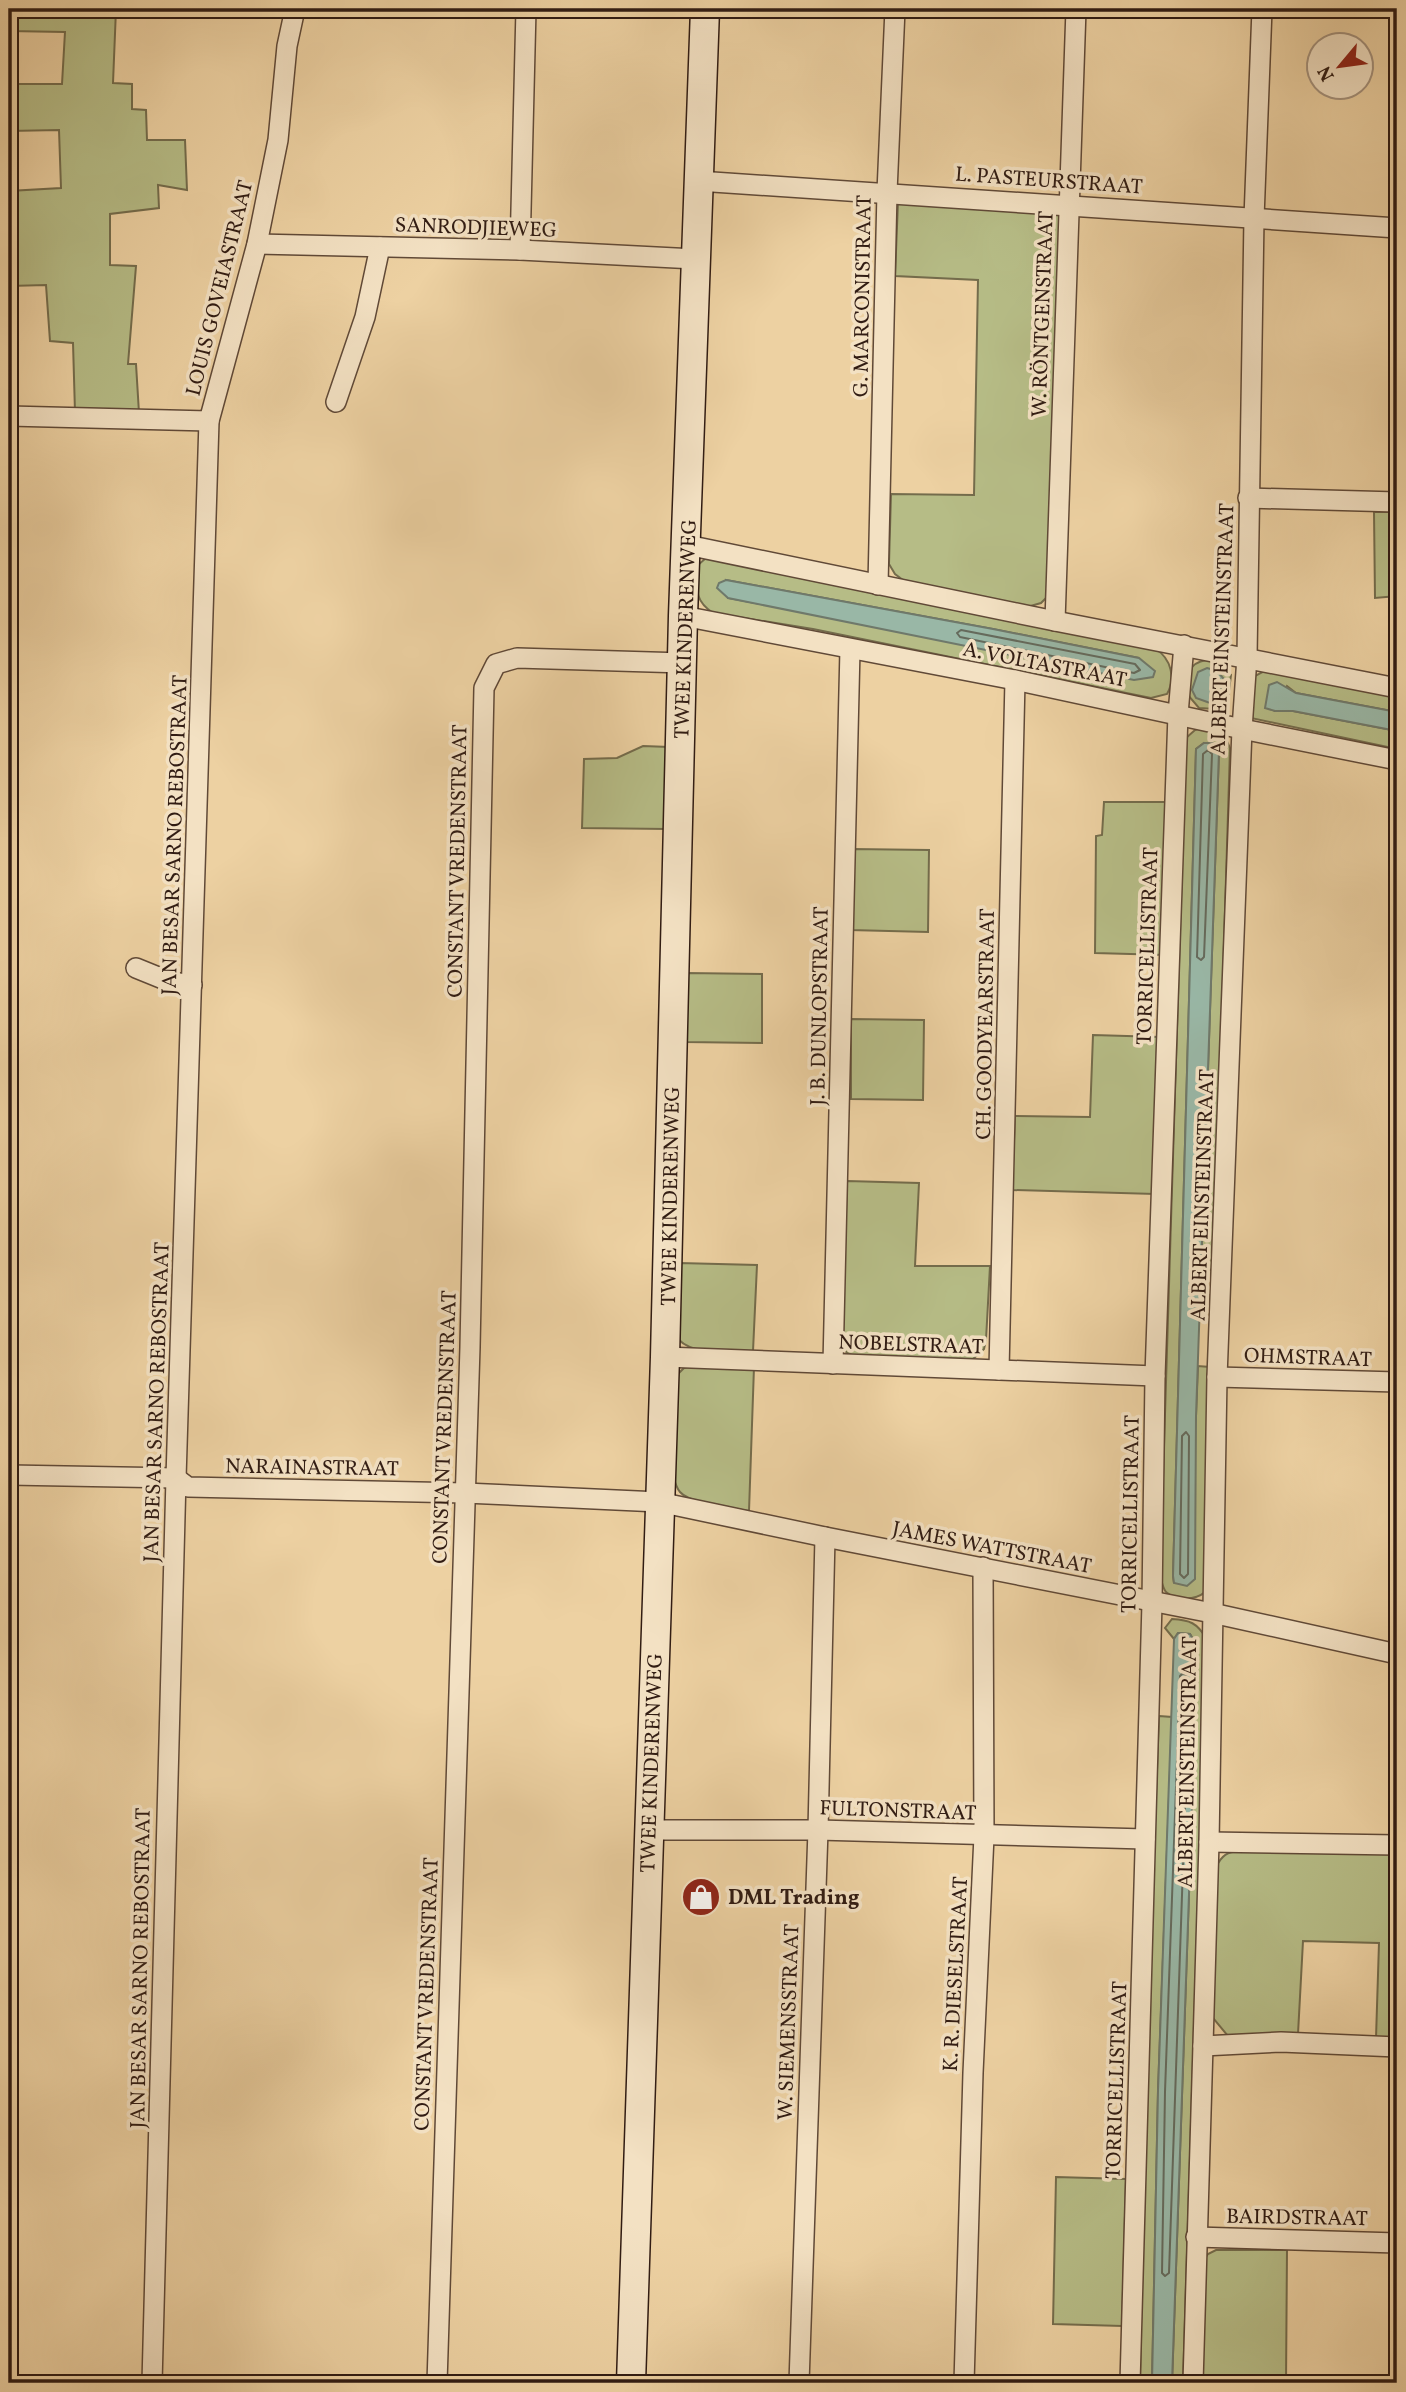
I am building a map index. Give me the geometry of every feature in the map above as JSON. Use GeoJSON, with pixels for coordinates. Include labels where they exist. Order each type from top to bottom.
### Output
{"type":"FeatureCollection","features":[{"type":"Feature","properties":{"kind":"street","name":"LOUIS GOVEIASTRAAT"},"geometry":{"type":"LineString","coordinates":[[9,416],[209,421],[257,244],[278,140],[286,46],[295,9]]}},
{"type":"Feature","properties":{"kind":"street"},"geometry":{"type":"LineString","coordinates":[[520,250],[526,9]]}},
{"type":"Feature","properties":{"kind":"street","name":"TWEE KINDERENWEG"},"geometry":{"type":"LineString","coordinates":[[631,2383],[665,1357],[684,663],[683,616],[705,9]]}},
{"type":"Feature","properties":{"kind":"street","name":"G. MARCONISTRAAT"},"geometry":{"type":"LineString","coordinates":[[878,585],[887,192],[895,9]]}},
{"type":"Feature","properties":{"kind":"street","name":"W. RÖNTGENSTRAAT"},"geometry":{"type":"LineString","coordinates":[[1055,621],[1076,9]]}},
{"type":"Feature","properties":{"kind":"street","name":"ALBERT EINSTEINSTRAAT"},"geometry":{"type":"LineString","coordinates":[[1193,2383],[1209,1842],[1217,1377],[1241,729],[1247,657],[1254,219],[1262,9]]}},
{"type":"Feature","properties":{"kind":"street","name":"L. PASTEURSTRAAT"},"geometry":{"type":"LineString","coordinates":[[698,181],[1397,228]]}},
{"type":"Feature","properties":{"kind":"street","name":"SANRODJIEWEG"},"geometry":{"type":"LineString","coordinates":[[257,244],[520,250],[695,259]]}},
{"type":"Feature","properties":{"kind":"street"},"geometry":{"type":"LineString","coordinates":[[336,402],[365,317],[380,247]]}},
{"type":"Feature","properties":{"kind":"street","name":"JAN BESAR SARNO REBOSTRAAT"},"geometry":{"type":"LineString","coordinates":[[152,2383],[176,1478],[209,421]]}},
{"type":"Feature","properties":{"kind":"street"},"geometry":{"type":"LineString","coordinates":[[1248,498],[1397,502]]}},
{"type":"Feature","properties":{"kind":"street"},"geometry":{"type":"LineString","coordinates":[[687,544],[1055,621],[1397,688]]}},
{"type":"Feature","properties":{"kind":"street","name":"A. VOLTASTRAAT"},"geometry":{"type":"LineString","coordinates":[[683,616],[1015,680],[1397,760]]}},
{"type":"Feature","properties":{"kind":"street","name":"TORRICELLISTRAAT"},"geometry":{"type":"LineString","coordinates":[[1130,2383],[1156,1376],[1178,714],[1184,645]]}},
{"type":"Feature","properties":{"kind":"street","name":"J. B. DUNLOPSTRAAT"},"geometry":{"type":"LineString","coordinates":[[833,1364],[850,649]]}},
{"type":"Feature","properties":{"kind":"street","name":"CONSTANT VREDENSTRAAT"},"geometry":{"type":"LineString","coordinates":[[437,2383],[466,1493],[484,688],[496,664],[517,658],[684,663]]}},
{"type":"Feature","properties":{"kind":"street","name":"CH. GOODYEARSTRAAT"},"geometry":{"type":"LineString","coordinates":[[999,1370],[1015,680]]}},
{"type":"Feature","properties":{"kind":"street"},"geometry":{"type":"LineString","coordinates":[[136,968],[168,981],[192,985]]}},
{"type":"Feature","properties":{"kind":"street","name":"NOBELSTRAAT"},"geometry":{"type":"LineString","coordinates":[[665,1357],[1156,1376]]}},
{"type":"Feature","properties":{"kind":"street","name":"OHMSTRAAT"},"geometry":{"type":"LineString","coordinates":[[1217,1377],[1397,1382]]}},
{"type":"Feature","properties":{"kind":"street","name":"NARAINASTRAAT"},"geometry":{"type":"LineString","coordinates":[[9,1475],[176,1478],[188,1487],[466,1493],[659,1502]]}},
{"type":"Feature","properties":{"kind":"street","name":"JAMES WATTSTRAAT"},"geometry":{"type":"LineString","coordinates":[[659,1502],[1397,1654]]}},
{"type":"Feature","properties":{"kind":"street","name":"W. SIEMENSSTRAAT"},"geometry":{"type":"LineString","coordinates":[[799,2383],[825,1537]]}},
{"type":"Feature","properties":{"kind":"street","name":"K. R. DIESELSTRAAT"},"geometry":{"type":"LineString","coordinates":[[964,2383],[984,1836],[983,1567]]}},
{"type":"Feature","properties":{"kind":"street","name":"FULTONSTRAAT"},"geometry":{"type":"LineString","coordinates":[[649,1830],[818,1830],[1145,1839]]}},
{"type":"Feature","properties":{"kind":"street"},"geometry":{"type":"LineString","coordinates":[[1209,1842],[1397,1845]]}},
{"type":"Feature","properties":{"kind":"street"},"geometry":{"type":"LineString","coordinates":[[1203,2046],[1281,2042],[1397,2047]]}},
{"type":"Feature","properties":{"kind":"street","name":"BAIRDSTRAAT"},"geometry":{"type":"LineString","coordinates":[[1196,2238],[1397,2243]]}},
{"type":"Feature","properties":{"kind":"green space"},"geometry":{"type":"Polygon","coordinates":[[[9,9],[116,9],[113,83],[132,84],[132,109],[146,110],[147,140],[185,140],[187,190],[158,185],[159,208],[110,214],[110,265],[136,266],[128,364],[136,364],[139,413],[75,412],[73,343],[50,341],[46,285],[9,286],[9,191],[61,188],[59,130],[9,131],[9,84],[62,84],[65,32],[9,31],[9,9]]]}},
{"type":"Feature","properties":{"kind":"green space"},"geometry":{"type":"Polygon","coordinates":[[[898,202],[1059,215],[1062,222],[1047,597],[1041,603],[1027,607],[903,580],[889,564],[891,494],[974,495],[978,280],[895,276],[898,202]]]}},
{"type":"Feature","properties":{"kind":"green space"},"geometry":{"type":"Polygon","coordinates":[[[1374,512],[1397,512],[1397,596],[1375,598],[1374,512]]]}},
{"type":"Feature","properties":{"kind":"green space"},"geometry":{"type":"Polygon","coordinates":[[[706,558],[1156,649],[1168,663],[1170,688],[1167,694],[1151,698],[813,629],[713,613],[699,597],[698,565],[706,558]],[[726,580],[728,598],[815,614],[1139,658],[726,580]]]}},
{"type":"Feature","properties":{"kind":"green space"},"geometry":{"type":"Polygon","coordinates":[[[1206,660],[1216,661],[1231,675],[1228,699],[1215,709],[1199,708],[1187,694],[1191,668],[1206,660]]]}},
{"type":"Feature","properties":{"kind":"green space"},"geometry":{"type":"Polygon","coordinates":[[[1268,669],[1397,697],[1397,712],[1296,693],[1287,686],[1275,711],[1293,711],[1397,731],[1397,749],[1251,718],[1253,677],[1268,669]]]}},
{"type":"Feature","properties":{"kind":"green space"},"geometry":{"type":"Polygon","coordinates":[[[1202,727],[1220,733],[1230,748],[1214,1270],[1201,1270],[1219,751],[1204,743],[1196,749],[1174,1583],[1196,1416],[1198,1366],[1210,1367],[1205,1592],[1197,1597],[1186,1598],[1175,1597],[1166,1592],[1160,1575],[1186,738],[1202,727]]]}},
{"type":"Feature","properties":{"kind":"green space"},"geometry":{"type":"Polygon","coordinates":[[[643,746],[669,747],[667,829],[582,828],[584,759],[617,758],[643,746]]]}},
{"type":"Feature","properties":{"kind":"green space"},"geometry":{"type":"Polygon","coordinates":[[[1104,802],[1168,802],[1166,955],[1095,953],[1096,836],[1102,835],[1104,802]]]}},
{"type":"Feature","properties":{"kind":"green space"},"geometry":{"type":"Polygon","coordinates":[[[852,849],[929,850],[928,932],[850,930],[852,849]]]}},
{"type":"Feature","properties":{"kind":"green space"},"geometry":{"type":"Polygon","coordinates":[[[686,973],[762,974],[762,1043],[685,1042],[686,973]]]}},
{"type":"Feature","properties":{"kind":"green space"},"geometry":{"type":"Polygon","coordinates":[[[851,1019],[924,1020],[923,1100],[851,1099],[851,1019]]]}},
{"type":"Feature","properties":{"kind":"green space"},"geometry":{"type":"Polygon","coordinates":[[[1093,1035],[1160,1037],[1155,1194],[1012,1190],[1015,1116],[1090,1117],[1093,1035]]]}},
{"type":"Feature","properties":{"kind":"green space"},"geometry":{"type":"Polygon","coordinates":[[[847,1181],[919,1183],[915,1266],[990,1266],[986,1340],[984,1349],[973,1359],[858,1357],[847,1353],[842,1347],[847,1181]]]}},
{"type":"Feature","properties":{"kind":"green space"},"geometry":{"type":"Polygon","coordinates":[[[679,1263],[757,1265],[753,1351],[703,1351],[685,1345],[678,1339],[679,1263]]]}},
{"type":"Feature","properties":{"kind":"green space"},"geometry":{"type":"Polygon","coordinates":[[[695,1365],[754,1367],[749,1511],[693,1500],[680,1492],[676,1485],[672,1471],[678,1374],[684,1368],[695,1365]]]}},
{"type":"Feature","properties":{"kind":"green space"},"geometry":{"type":"Polygon","coordinates":[[[1172,1619],[1192,1623],[1206,1638],[1183,2383],[1172,2383],[1193,1779],[1194,1641],[1190,1634],[1178,1633],[1174,1639],[1165,1628],[1172,1619]]]}},
{"type":"Feature","properties":{"kind":"green space"},"geometry":{"type":"Polygon","coordinates":[[[1159,1716],[1172,1717],[1158,2091],[1152,2383],[1140,2383],[1145,2091],[1159,1716]]]}},
{"type":"Feature","properties":{"kind":"green space"},"geometry":{"type":"Polygon","coordinates":[[[1240,1851],[1397,1853],[1397,2038],[1376,2038],[1379,1943],[1303,1941],[1298,2034],[1228,2036],[1213,2018],[1216,1867],[1225,1855],[1240,1851]]]}},
{"type":"Feature","properties":{"kind":"green space"},"geometry":{"type":"Polygon","coordinates":[[[1056,2177],[1126,2179],[1122,2326],[1053,2324],[1056,2177]]]}},
{"type":"Feature","properties":{"kind":"green space"},"geometry":{"type":"Polygon","coordinates":[[[1216,2250],[1287,2250],[1286,2383],[1199,2383],[1203,2261],[1208,2254],[1216,2250]]]}},
{"type":"Feature","properties":{"kind":"water"},"geometry":{"type":"Polygon","coordinates":[[[726,580],[1139,658],[1155,671],[1153,677],[1134,680],[728,598],[717,588],[719,583],[726,580]]]}},
{"type":"Feature","properties":{"kind":"water"},"geometry":{"type":"Polygon","coordinates":[[[1207,668],[1217,671],[1224,679],[1218,700],[1213,704],[1196,698],[1192,690],[1198,672],[1207,668]]]}},
{"type":"Feature","properties":{"kind":"water"},"geometry":{"type":"Polygon","coordinates":[[[1277,682],[1296,693],[1397,712],[1397,731],[1265,708],[1269,685],[1277,682]]]}},
{"type":"Feature","properties":{"kind":"water"},"geometry":{"type":"Polygon","coordinates":[[[1204,743],[1213,743],[1219,751],[1196,1416],[1195,1579],[1187,1586],[1174,1583],[1173,1576],[1196,749],[1204,743]]]}},
{"type":"Feature","properties":{"kind":"water"},"geometry":{"type":"Polygon","coordinates":[[[1178,1633],[1190,1634],[1194,1641],[1193,1779],[1172,2383],[1152,2383],[1158,2091],[1174,1639],[1178,1633]]]}},
{"type":"Feature","properties":{"kind":"place","name":"DML Trading"},"geometry":{"type":"Point","coordinates":[701,1897]}}]}
